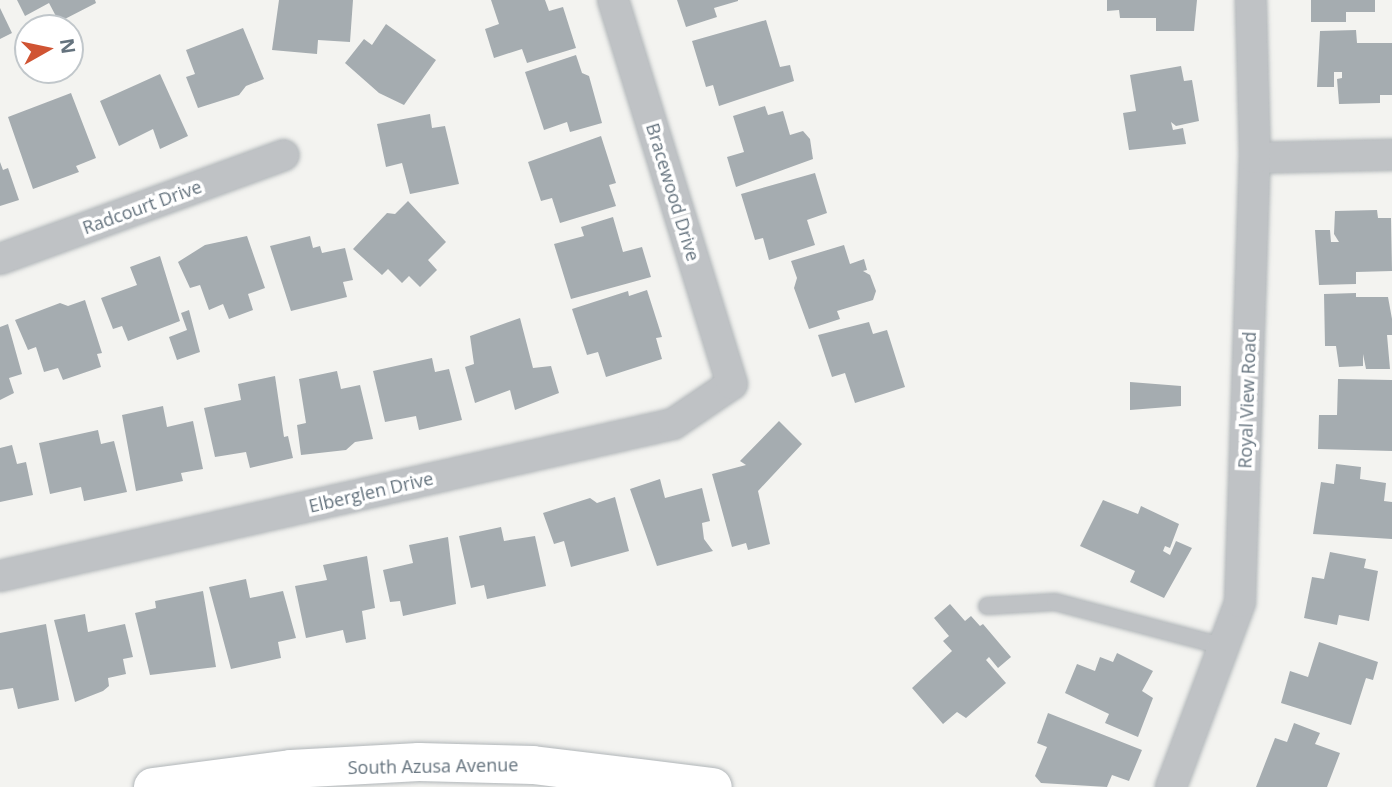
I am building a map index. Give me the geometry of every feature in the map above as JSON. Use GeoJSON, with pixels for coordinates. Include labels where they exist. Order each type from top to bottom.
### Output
{"type":"FeatureCollection","features":[{"type":"Feature","properties":{"kind":"street","name":"Bracewood Drive"},"geometry":{"type":"LineString","coordinates":[[613,0],[732,384]]}},
{"type":"Feature","properties":{"kind":"street","name":"Royal View Road"},"geometry":{"type":"LineString","coordinates":[[1171,787],[1240,602],[1255,158],[1251,0]]}},
{"type":"Feature","properties":{"kind":"street","name":"Radcourt Drive"},"geometry":{"type":"LineString","coordinates":[[0,259],[284,155]]}},
{"type":"Feature","properties":{"kind":"street"},"geometry":{"type":"LineString","coordinates":[[1255,158],[1392,155]]}},
{"type":"Feature","properties":{"kind":"street","name":"Elberglen Drive"},"geometry":{"type":"LineString","coordinates":[[0,576],[673,424],[732,384]]}},
{"type":"Feature","properties":{"kind":"street","name":"South Azusa Avenue"},"geometry":{"type":"LineString","coordinates":[[153,787],[291,769],[419,762],[533,765],[713,787]]}},
{"type":"Feature","properties":{"kind":"lane"},"geometry":{"type":"LineString","coordinates":[[987,606],[1055,602],[1223,646]]}},
{"type":"Feature","properties":{"kind":"building"},"geometry":{"type":"Polygon","coordinates":[[[17,0],[95,0],[96,3],[75,14],[55,14],[49,3],[24,14],[17,0]]]}},
{"type":"Feature","properties":{"kind":"building"},"geometry":{"type":"Polygon","coordinates":[[[279,0],[353,0],[350,42],[318,40],[317,54],[272,50],[279,0]]]}},
{"type":"Feature","properties":{"kind":"building"},"geometry":{"type":"Polygon","coordinates":[[[491,0],[545,0],[549,11],[563,7],[576,48],[527,63],[522,49],[494,58],[485,29],[499,24],[491,0]]]}},
{"type":"Feature","properties":{"kind":"building"},"geometry":{"type":"Polygon","coordinates":[[[677,0],[738,1],[714,8],[717,17],[686,27],[677,0]]]}},
{"type":"Feature","properties":{"kind":"building"},"geometry":{"type":"Polygon","coordinates":[[[1107,0],[1197,0],[1194,31],[1156,31],[1156,18],[1120,18],[1119,10],[1107,11],[1107,0]]]}},
{"type":"Feature","properties":{"kind":"building"},"geometry":{"type":"Polygon","coordinates":[[[1311,0],[1375,0],[1375,12],[1346,12],[1346,22],[1311,22],[1311,0]]]}},
{"type":"Feature","properties":{"kind":"building"},"geometry":{"type":"Polygon","coordinates":[[[0,8],[12,33],[0,39],[0,8]]]}},
{"type":"Feature","properties":{"kind":"building"},"geometry":{"type":"Polygon","coordinates":[[[766,20],[780,67],[790,65],[794,81],[719,106],[713,85],[706,87],[692,41],[766,20]]]}},
{"type":"Feature","properties":{"kind":"building"},"geometry":{"type":"Polygon","coordinates":[[[386,24],[436,60],[404,105],[379,93],[345,63],[364,39],[372,45],[386,24]]]}},
{"type":"Feature","properties":{"kind":"building"},"geometry":{"type":"Polygon","coordinates":[[[243,28],[264,79],[246,86],[239,95],[198,108],[186,77],[195,74],[186,50],[243,28]]]}},
{"type":"Feature","properties":{"kind":"building"},"geometry":{"type":"Polygon","coordinates":[[[1356,30],[1357,43],[1392,43],[1392,95],[1380,95],[1380,103],[1339,104],[1337,79],[1342,78],[1342,72],[1334,72],[1334,87],[1317,87],[1320,31],[1356,30]]]}},
{"type":"Feature","properties":{"kind":"building"},"geometry":{"type":"Polygon","coordinates":[[[576,55],[582,73],[589,76],[602,123],[570,132],[567,122],[544,130],[525,72],[576,55]]]}},
{"type":"Feature","properties":{"kind":"building"},"geometry":{"type":"Polygon","coordinates":[[[1181,66],[1184,81],[1192,80],[1199,121],[1176,126],[1171,122],[1173,130],[1183,128],[1186,144],[1129,150],[1123,113],[1136,111],[1130,75],[1181,66]]]}},
{"type":"Feature","properties":{"kind":"building"},"geometry":{"type":"Polygon","coordinates":[[[160,74],[188,136],[160,149],[153,129],[119,146],[100,101],[160,74]]]}},
{"type":"Feature","properties":{"kind":"building"},"geometry":{"type":"Polygon","coordinates":[[[71,93],[96,158],[76,166],[79,172],[33,189],[8,117],[71,93]]]}},
{"type":"Feature","properties":{"kind":"building"},"geometry":{"type":"Polygon","coordinates":[[[765,106],[768,115],[783,111],[790,135],[803,131],[810,139],[813,159],[736,187],[727,157],[744,152],[733,116],[765,106]]]}},
{"type":"Feature","properties":{"kind":"building"},"geometry":{"type":"Polygon","coordinates":[[[430,114],[432,128],[445,126],[459,184],[410,194],[402,163],[386,167],[377,124],[430,114]]]}},
{"type":"Feature","properties":{"kind":"building"},"geometry":{"type":"Polygon","coordinates":[[[601,136],[616,183],[609,185],[616,206],[560,223],[552,198],[541,201],[528,162],[601,136]]]}},
{"type":"Feature","properties":{"kind":"building"},"geometry":{"type":"Polygon","coordinates":[[[0,162],[3,170],[8,168],[19,200],[0,206],[0,162]]]}},
{"type":"Feature","properties":{"kind":"building"},"geometry":{"type":"Polygon","coordinates":[[[815,173],[827,213],[807,220],[815,245],[769,260],[763,238],[755,240],[741,194],[815,173]]]}},
{"type":"Feature","properties":{"kind":"building"},"geometry":{"type":"Polygon","coordinates":[[[408,201],[446,242],[428,260],[437,270],[420,287],[409,276],[402,283],[388,269],[382,275],[353,249],[387,213],[395,214],[408,201]]]}},
{"type":"Feature","properties":{"kind":"building"},"geometry":{"type":"Polygon","coordinates":[[[1377,210],[1378,218],[1391,218],[1392,271],[1356,272],[1356,284],[1319,285],[1315,230],[1330,230],[1331,242],[1339,242],[1334,234],[1335,211],[1377,210]]]}},
{"type":"Feature","properties":{"kind":"building"},"geometry":{"type":"Polygon","coordinates":[[[613,217],[623,252],[642,247],[651,277],[571,299],[554,244],[584,236],[581,227],[613,217]]]}},
{"type":"Feature","properties":{"kind":"building"},"geometry":{"type":"Polygon","coordinates":[[[247,236],[265,288],[248,294],[253,310],[229,319],[223,304],[209,310],[200,285],[190,288],[178,262],[205,245],[247,236]]]}},
{"type":"Feature","properties":{"kind":"building"},"geometry":{"type":"Polygon","coordinates":[[[310,236],[313,248],[320,246],[322,253],[345,248],[353,280],[343,282],[347,297],[291,311],[270,246],[310,236]]]}},
{"type":"Feature","properties":{"kind":"building"},"geometry":{"type":"Polygon","coordinates":[[[844,245],[850,264],[864,259],[867,270],[863,271],[870,275],[876,291],[873,300],[837,311],[840,319],[809,329],[794,288],[797,278],[791,261],[844,245]]]}},
{"type":"Feature","properties":{"kind":"building"},"geometry":{"type":"Polygon","coordinates":[[[160,256],[180,321],[128,341],[122,326],[113,329],[101,298],[137,285],[130,267],[160,256]]]}},
{"type":"Feature","properties":{"kind":"building"},"geometry":{"type":"Polygon","coordinates":[[[647,290],[662,337],[656,338],[662,359],[606,377],[598,352],[587,355],[572,309],[628,291],[629,296],[647,290]]]}},
{"type":"Feature","properties":{"kind":"building"},"geometry":{"type":"Polygon","coordinates":[[[1356,293],[1356,297],[1388,297],[1392,319],[1392,335],[1387,335],[1390,369],[1366,369],[1363,354],[1363,366],[1339,367],[1336,346],[1325,346],[1324,294],[1356,293]]]}},
{"type":"Feature","properties":{"kind":"building"},"geometry":{"type":"Polygon","coordinates":[[[85,300],[102,353],[97,354],[101,367],[63,380],[58,368],[44,372],[36,347],[28,350],[15,320],[60,303],[68,306],[85,300]]]}},
{"type":"Feature","properties":{"kind":"building"},"geometry":{"type":"Polygon","coordinates":[[[189,310],[200,352],[177,360],[169,337],[187,330],[181,313],[189,310]]]}},
{"type":"Feature","properties":{"kind":"building"},"geometry":{"type":"Polygon","coordinates":[[[520,318],[533,368],[551,366],[559,393],[515,410],[510,390],[475,403],[465,367],[474,364],[470,336],[520,318]]]}},
{"type":"Feature","properties":{"kind":"building"},"geometry":{"type":"Polygon","coordinates":[[[869,322],[873,334],[887,330],[905,387],[855,403],[845,373],[832,377],[818,335],[869,322]]]}},
{"type":"Feature","properties":{"kind":"building"},"geometry":{"type":"Polygon","coordinates":[[[8,324],[22,374],[9,378],[14,393],[0,400],[0,327],[8,324]]]}},
{"type":"Feature","properties":{"kind":"building"},"geometry":{"type":"Polygon","coordinates":[[[432,358],[435,372],[449,369],[462,420],[419,430],[416,416],[385,422],[373,371],[432,358]]]}},
{"type":"Feature","properties":{"kind":"building"},"geometry":{"type":"Polygon","coordinates":[[[337,371],[341,389],[360,385],[373,439],[355,442],[346,450],[301,455],[297,425],[306,423],[299,379],[337,371]]]}},
{"type":"Feature","properties":{"kind":"building"},"geometry":{"type":"Polygon","coordinates":[[[275,376],[284,437],[288,436],[293,458],[250,468],[246,452],[215,457],[204,408],[241,400],[238,384],[275,376]]]}},
{"type":"Feature","properties":{"kind":"building"},"geometry":{"type":"Polygon","coordinates":[[[1338,379],[1392,380],[1392,451],[1318,449],[1319,415],[1337,415],[1338,379]]]}},
{"type":"Feature","properties":{"kind":"building"},"geometry":{"type":"Polygon","coordinates":[[[1130,382],[1181,386],[1181,406],[1130,410],[1130,382]]]}},
{"type":"Feature","properties":{"kind":"building"},"geometry":{"type":"Polygon","coordinates":[[[163,406],[167,427],[193,421],[203,469],[181,473],[183,481],[136,491],[122,415],[163,406]]]}},
{"type":"Feature","properties":{"kind":"building"},"geometry":{"type":"Polygon","coordinates":[[[779,421],[802,444],[758,491],[770,544],[748,550],[746,543],[732,547],[712,474],[746,465],[740,461],[779,421]]]}},
{"type":"Feature","properties":{"kind":"building"},"geometry":{"type":"Polygon","coordinates":[[[98,430],[101,444],[114,441],[127,492],[84,501],[81,487],[50,494],[39,443],[98,430]]]}},
{"type":"Feature","properties":{"kind":"building"},"geometry":{"type":"Polygon","coordinates":[[[12,445],[17,464],[26,462],[33,495],[0,502],[0,448],[12,445]]]}},
{"type":"Feature","properties":{"kind":"building"},"geometry":{"type":"Polygon","coordinates":[[[1336,464],[1361,467],[1360,479],[1386,483],[1384,501],[1392,502],[1392,539],[1313,534],[1321,482],[1334,484],[1336,464]]]}},
{"type":"Feature","properties":{"kind":"building"},"geometry":{"type":"Polygon","coordinates":[[[660,479],[665,498],[702,488],[710,521],[702,523],[704,539],[713,551],[657,566],[630,489],[660,479]]]}},
{"type":"Feature","properties":{"kind":"building"},"geometry":{"type":"Polygon","coordinates":[[[615,497],[629,551],[571,567],[564,541],[554,544],[543,513],[590,498],[597,503],[615,497]]]}},
{"type":"Feature","properties":{"kind":"building"},"geometry":{"type":"Polygon","coordinates":[[[1103,500],[1138,514],[1141,506],[1179,524],[1170,548],[1165,546],[1163,551],[1170,555],[1176,541],[1192,548],[1164,598],[1130,582],[1135,571],[1080,546],[1103,500]]]}},
{"type":"Feature","properties":{"kind":"building"},"geometry":{"type":"Polygon","coordinates":[[[501,527],[504,541],[535,536],[546,586],[487,599],[484,585],[471,588],[459,536],[501,527]]]}},
{"type":"Feature","properties":{"kind":"building"},"geometry":{"type":"Polygon","coordinates":[[[448,537],[456,604],[403,616],[400,601],[390,602],[383,570],[413,563],[409,545],[448,537]]]}},
{"type":"Feature","properties":{"kind":"building"},"geometry":{"type":"Polygon","coordinates":[[[1330,552],[1366,559],[1364,568],[1378,571],[1369,621],[1339,615],[1337,625],[1304,618],[1312,577],[1324,579],[1330,552]]]}},
{"type":"Feature","properties":{"kind":"building"},"geometry":{"type":"Polygon","coordinates":[[[367,556],[375,608],[362,611],[366,639],[346,643],[343,630],[306,638],[295,586],[327,580],[323,565],[367,556]]]}},
{"type":"Feature","properties":{"kind":"building"},"geometry":{"type":"Polygon","coordinates":[[[246,579],[250,598],[283,591],[296,638],[278,642],[281,658],[231,669],[209,587],[246,579]]]}},
{"type":"Feature","properties":{"kind":"building"},"geometry":{"type":"Polygon","coordinates":[[[203,591],[216,667],[150,675],[135,613],[156,608],[155,601],[203,591]]]}},
{"type":"Feature","properties":{"kind":"building"},"geometry":{"type":"Polygon","coordinates":[[[950,604],[965,621],[971,616],[980,626],[983,624],[1011,657],[998,668],[989,657],[986,660],[1006,683],[966,718],[957,712],[943,724],[912,688],[952,651],[943,641],[949,636],[934,618],[950,604]]]}},
{"type":"Feature","properties":{"kind":"building"},"geometry":{"type":"Polygon","coordinates":[[[85,614],[88,632],[125,624],[133,657],[123,659],[126,674],[108,678],[109,686],[103,691],[75,702],[54,620],[85,614]]]}},
{"type":"Feature","properties":{"kind":"building"},"geometry":{"type":"Polygon","coordinates":[[[46,624],[59,700],[18,709],[13,688],[0,690],[0,633],[46,624]]]}},
{"type":"Feature","properties":{"kind":"building"},"geometry":{"type":"Polygon","coordinates":[[[1319,642],[1378,662],[1373,680],[1366,678],[1351,725],[1281,703],[1290,671],[1308,677],[1319,642]]]}},
{"type":"Feature","properties":{"kind":"building"},"geometry":{"type":"Polygon","coordinates":[[[1117,653],[1153,671],[1142,691],[1153,698],[1138,737],[1105,723],[1109,714],[1065,693],[1077,664],[1095,671],[1100,657],[1113,662],[1117,653]]]}},
{"type":"Feature","properties":{"kind":"building"},"geometry":{"type":"Polygon","coordinates":[[[1048,713],[1142,750],[1129,781],[1112,775],[1107,787],[1041,783],[1035,776],[1047,747],[1037,743],[1048,713]]]}},
{"type":"Feature","properties":{"kind":"building"},"geometry":{"type":"Polygon","coordinates":[[[1294,723],[1320,733],[1315,744],[1340,753],[1327,787],[1256,787],[1275,738],[1287,742],[1294,723]]]}}]}
